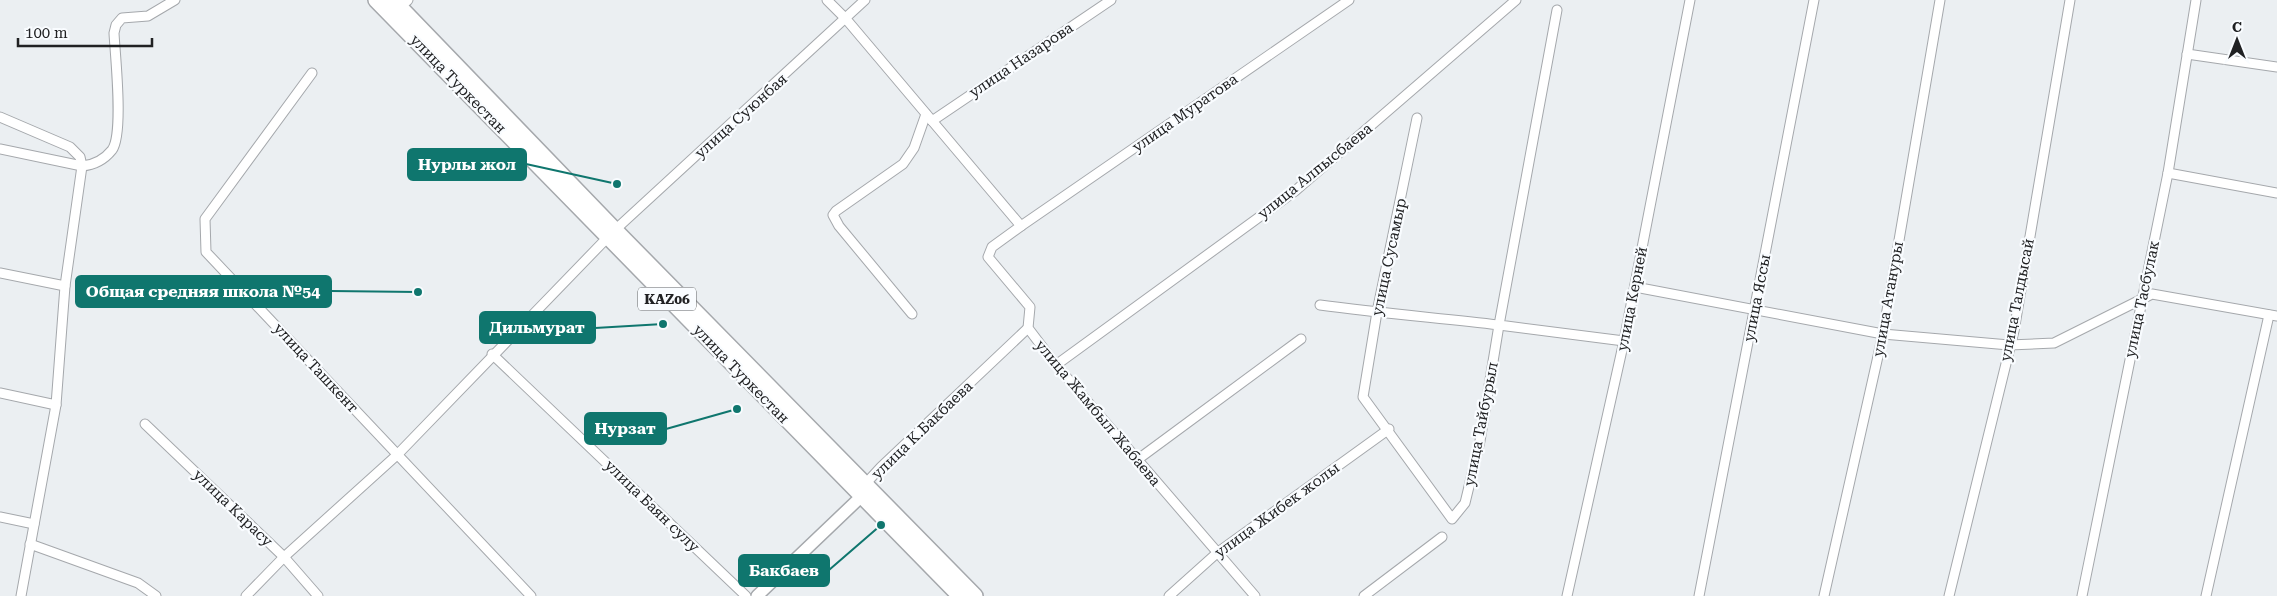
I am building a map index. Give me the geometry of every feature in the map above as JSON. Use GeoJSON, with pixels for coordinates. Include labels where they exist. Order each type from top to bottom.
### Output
{"type":"FeatureCollection","features":[{"type":"Feature","properties":{"kind":"highway","name":"улица Туркестан"},"geometry":{"type":"LineString","coordinates":[[376,0],[611,234],[865,493],[960,596]]}},
{"type":"Feature","properties":{"kind":"highway","name":"улица Туркестан"},"geometry":{"type":"LineString","coordinates":[[401,2],[611,234]]}},
{"type":"Feature","properties":{"kind":"highway","name":"улица Туркестан"},"geometry":{"type":"LineString","coordinates":[[865,493],[975,596]]}},
{"type":"Feature","properties":{"kind":"street"},"geometry":{"type":"LineString","coordinates":[[0,149],[82,166],[95,165],[113,149],[116,138],[118,86],[114,33],[116,25],[122,18],[148,16],[175,0]]}},
{"type":"Feature","properties":{"kind":"street"},"geometry":{"type":"LineString","coordinates":[[828,0],[1021,226]]}},
{"type":"Feature","properties":{"kind":"street","name":"улица Суюнбая"},"geometry":{"type":"LineString","coordinates":[[246,596],[284,557],[397,454],[492,354],[611,234],[865,0]]}},
{"type":"Feature","properties":{"kind":"street","name":"улица Назарова"},"geometry":{"type":"LineString","coordinates":[[929,117],[1111,0]]}},
{"type":"Feature","properties":{"kind":"street","name":"улица Муратова"},"geometry":{"type":"LineString","coordinates":[[1021,226],[1349,0]]}},
{"type":"Feature","properties":{"kind":"street","name":"улица Алпысбаева"},"geometry":{"type":"LineString","coordinates":[[1056,365],[1295,191],[1516,0]]}},
{"type":"Feature","properties":{"kind":"street","name":"улица Керней"},"geometry":{"type":"LineString","coordinates":[[1567,596],[1624,341],[1690,0]]}},
{"type":"Feature","properties":{"kind":"street","name":"улица Яссы"},"geometry":{"type":"LineString","coordinates":[[1699,596],[1814,0]]}},
{"type":"Feature","properties":{"kind":"street","name":"улица Атануры"},"geometry":{"type":"LineString","coordinates":[[1824,596],[1883,334],[1940,0]]}},
{"type":"Feature","properties":{"kind":"street","name":"улица Талдысай"},"geometry":{"type":"LineString","coordinates":[[1949,596],[2009,345],[2014,331],[2070,0]]}},
{"type":"Feature","properties":{"kind":"street","name":"улица Тасбулак"},"geometry":{"type":"LineString","coordinates":[[2082,596],[2168,173],[2196,0]]}},
{"type":"Feature","properties":{"kind":"street","name":"улица Тайбурыл"},"geometry":{"type":"LineString","coordinates":[[1389,429],[1452,519],[1465,503],[1480,441],[1499,325],[1557,10]]}},
{"type":"Feature","properties":{"kind":"street"},"geometry":{"type":"LineString","coordinates":[[2187,54],[2277,68]]}},
{"type":"Feature","properties":{"kind":"street","name":"улица Ташкент"},"geometry":{"type":"LineString","coordinates":[[312,74],[205,220],[206,252],[531,596]]}},
{"type":"Feature","properties":{"kind":"street"},"geometry":{"type":"LineString","coordinates":[[0,117],[70,147],[80,157],[82,166],[64,286],[56,404],[20,596]]}},
{"type":"Feature","properties":{"kind":"street"},"geometry":{"type":"LineString","coordinates":[[912,314],[839,226],[834,215],[836,211],[903,164],[914,148],[929,117]]}},
{"type":"Feature","properties":{"kind":"street","name":"улица Сусамыр"},"geometry":{"type":"LineString","coordinates":[[1389,429],[1363,396],[1377,312],[1417,118]]}},
{"type":"Feature","properties":{"kind":"street"},"geometry":{"type":"LineString","coordinates":[[2168,173],[2277,194]]}},
{"type":"Feature","properties":{"kind":"street","name":"улица Жамбыл Жабаева"},"geometry":{"type":"LineString","coordinates":[[1021,226],[992,246],[988,257],[1030,307],[1028,328],[1056,365],[1255,596]]}},
{"type":"Feature","properties":{"kind":"street"},"geometry":{"type":"LineString","coordinates":[[0,273],[64,286]]}},
{"type":"Feature","properties":{"kind":"street"},"geometry":{"type":"LineString","coordinates":[[1635,287],[1883,334],[2009,345],[2054,343],[2152,294],[2273,315],[2206,596]]}},
{"type":"Feature","properties":{"kind":"street"},"geometry":{"type":"LineString","coordinates":[[1320,305],[1624,341]]}},
{"type":"Feature","properties":{"kind":"street","name":"улица К.Бакбаева"},"geometry":{"type":"LineString","coordinates":[[757,596],[865,493],[869,480],[881,467],[1028,328]]}},
{"type":"Feature","properties":{"kind":"street"},"geometry":{"type":"LineString","coordinates":[[1137,460],[1301,339]]}},
{"type":"Feature","properties":{"kind":"street","name":"улица Баян сулу"},"geometry":{"type":"LineString","coordinates":[[492,354],[746,596]]}},
{"type":"Feature","properties":{"kind":"street"},"geometry":{"type":"LineString","coordinates":[[0,393],[56,404]]}},
{"type":"Feature","properties":{"kind":"street","name":"улица Карасу"},"geometry":{"type":"LineString","coordinates":[[145,424],[284,557],[318,596]]}},
{"type":"Feature","properties":{"kind":"street","name":"улица Жибек жолы"},"geometry":{"type":"LineString","coordinates":[[1169,596],[1216,553],[1389,429]]}},
{"type":"Feature","properties":{"kind":"street"},"geometry":{"type":"LineString","coordinates":[[0,517],[34,524]]}},
{"type":"Feature","properties":{"kind":"street"},"geometry":{"type":"LineString","coordinates":[[1364,596],[1442,537]]}},
{"type":"Feature","properties":{"kind":"street"},"geometry":{"type":"LineString","coordinates":[[30,544],[138,583],[151,594]]}},
{"type":"Feature","properties":{"kind":"place","name":"Нурлы жол"},"geometry":{"type":"Point","coordinates":[617,184]}},
{"type":"Feature","properties":{"kind":"place","name":"Общая средняя школа №54"},"geometry":{"type":"Point","coordinates":[418,292]}},
{"type":"Feature","properties":{"kind":"place","name":"Дильмурат"},"geometry":{"type":"Point","coordinates":[663,324]}},
{"type":"Feature","properties":{"kind":"place","name":"Нурзат"},"geometry":{"type":"Point","coordinates":[737,409]}},
{"type":"Feature","properties":{"kind":"place","name":"Бакбаев"},"geometry":{"type":"Point","coordinates":[881,525]}}]}
